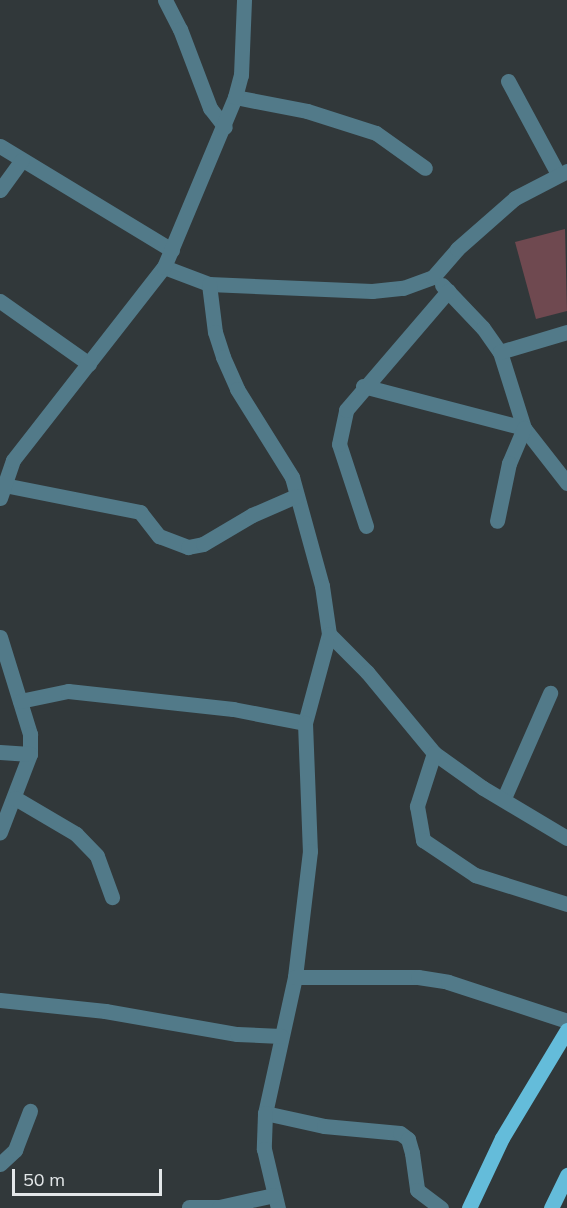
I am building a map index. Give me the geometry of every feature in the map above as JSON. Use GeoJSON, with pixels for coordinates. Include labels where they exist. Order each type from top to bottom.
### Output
{"type":"FeatureCollection","features":[{"type":"Feature","properties":{"kind":"main road"},"geometry":{"type":"LineString","coordinates":[[469,1208],[502,1138],[567,1030]]}},
{"type":"Feature","properties":{"kind":"main road"},"geometry":{"type":"LineString","coordinates":[[551,1208],[567,1175]]}},
{"type":"Feature","properties":{"kind":"street"},"geometry":{"type":"LineString","coordinates":[[165,0],[180,29],[210,108],[225,126]]}},
{"type":"Feature","properties":{"kind":"street"},"geometry":{"type":"LineString","coordinates":[[244,0],[243,54],[235,97],[225,126],[164,267],[89,364],[7,459],[2,491],[140,512],[159,536],[188,547],[203,544],[252,514],[296,496]]}},
{"type":"Feature","properties":{"kind":"street"},"geometry":{"type":"LineString","coordinates":[[164,267],[210,284],[372,291],[403,288],[433,277],[492,216],[515,198],[563,172],[508,81]]}},
{"type":"Feature","properties":{"kind":"street"},"geometry":{"type":"LineString","coordinates":[[235,97],[307,111],[376,134],[425,168]]}},
{"type":"Feature","properties":{"kind":"street"},"geometry":{"type":"LineString","coordinates":[[0,146],[172,250]]}},
{"type":"Feature","properties":{"kind":"street"},"geometry":{"type":"LineString","coordinates":[[0,190],[22,160]]}},
{"type":"Feature","properties":{"kind":"street"},"geometry":{"type":"LineString","coordinates":[[433,277],[448,291],[500,352],[524,428],[567,483]]}},
{"type":"Feature","properties":{"kind":"street"},"geometry":{"type":"LineString","coordinates":[[189,1207],[276,1202],[264,1149],[265,1113],[295,977],[310,851],[304,723],[329,634],[322,586],[292,477],[237,389],[223,357],[215,332],[210,284]]}},
{"type":"Feature","properties":{"kind":"street"},"geometry":{"type":"LineString","coordinates":[[366,525],[339,444],[346,410],[363,386],[448,291]]}},
{"type":"Feature","properties":{"kind":"street"},"geometry":{"type":"LineString","coordinates":[[0,301],[89,364]]}},
{"type":"Feature","properties":{"kind":"street"},"geometry":{"type":"LineString","coordinates":[[500,352],[567,332]]}},
{"type":"Feature","properties":{"kind":"street"},"geometry":{"type":"LineString","coordinates":[[363,386],[524,428]]}},
{"type":"Feature","properties":{"kind":"street"},"geometry":{"type":"LineString","coordinates":[[497,521],[509,464],[524,428]]}},
{"type":"Feature","properties":{"kind":"street"},"geometry":{"type":"LineString","coordinates":[[329,634],[367,672],[434,753],[567,838]]}},
{"type":"Feature","properties":{"kind":"street"},"geometry":{"type":"LineString","coordinates":[[0,637],[30,734],[30,754],[0,832]]}},
{"type":"Feature","properties":{"kind":"street"},"geometry":{"type":"LineString","coordinates":[[20,701],[52,693],[85,692],[233,709],[304,723]]}},
{"type":"Feature","properties":{"kind":"street"},"geometry":{"type":"LineString","coordinates":[[504,798],[550,693]]}},
{"type":"Feature","properties":{"kind":"street"},"geometry":{"type":"LineString","coordinates":[[0,752],[30,754]]}},
{"type":"Feature","properties":{"kind":"street"},"geometry":{"type":"LineString","coordinates":[[434,753],[417,806],[423,840],[476,875],[567,904]]}},
{"type":"Feature","properties":{"kind":"street"},"geometry":{"type":"LineString","coordinates":[[15,798],[76,834],[97,856],[112,897]]}},
{"type":"Feature","properties":{"kind":"street"},"geometry":{"type":"LineString","coordinates":[[295,977],[418,977],[448,982],[567,1021]]}},
{"type":"Feature","properties":{"kind":"street"},"geometry":{"type":"LineString","coordinates":[[0,1000],[105,1011],[237,1034],[281,1036]]}},
{"type":"Feature","properties":{"kind":"street"},"geometry":{"type":"LineString","coordinates":[[0,1164],[15,1150],[30,1111]]}},
{"type":"Feature","properties":{"kind":"street"},"geometry":{"type":"LineString","coordinates":[[265,1113],[324,1126],[400,1133],[408,1139],[417,1190],[441,1208]]}},
{"type":"Feature","properties":{"kind":"building"},"geometry":{"type":"Polygon","coordinates":[[[565,229],[567,311],[536,319],[515,242],[565,229]]]}}]}
